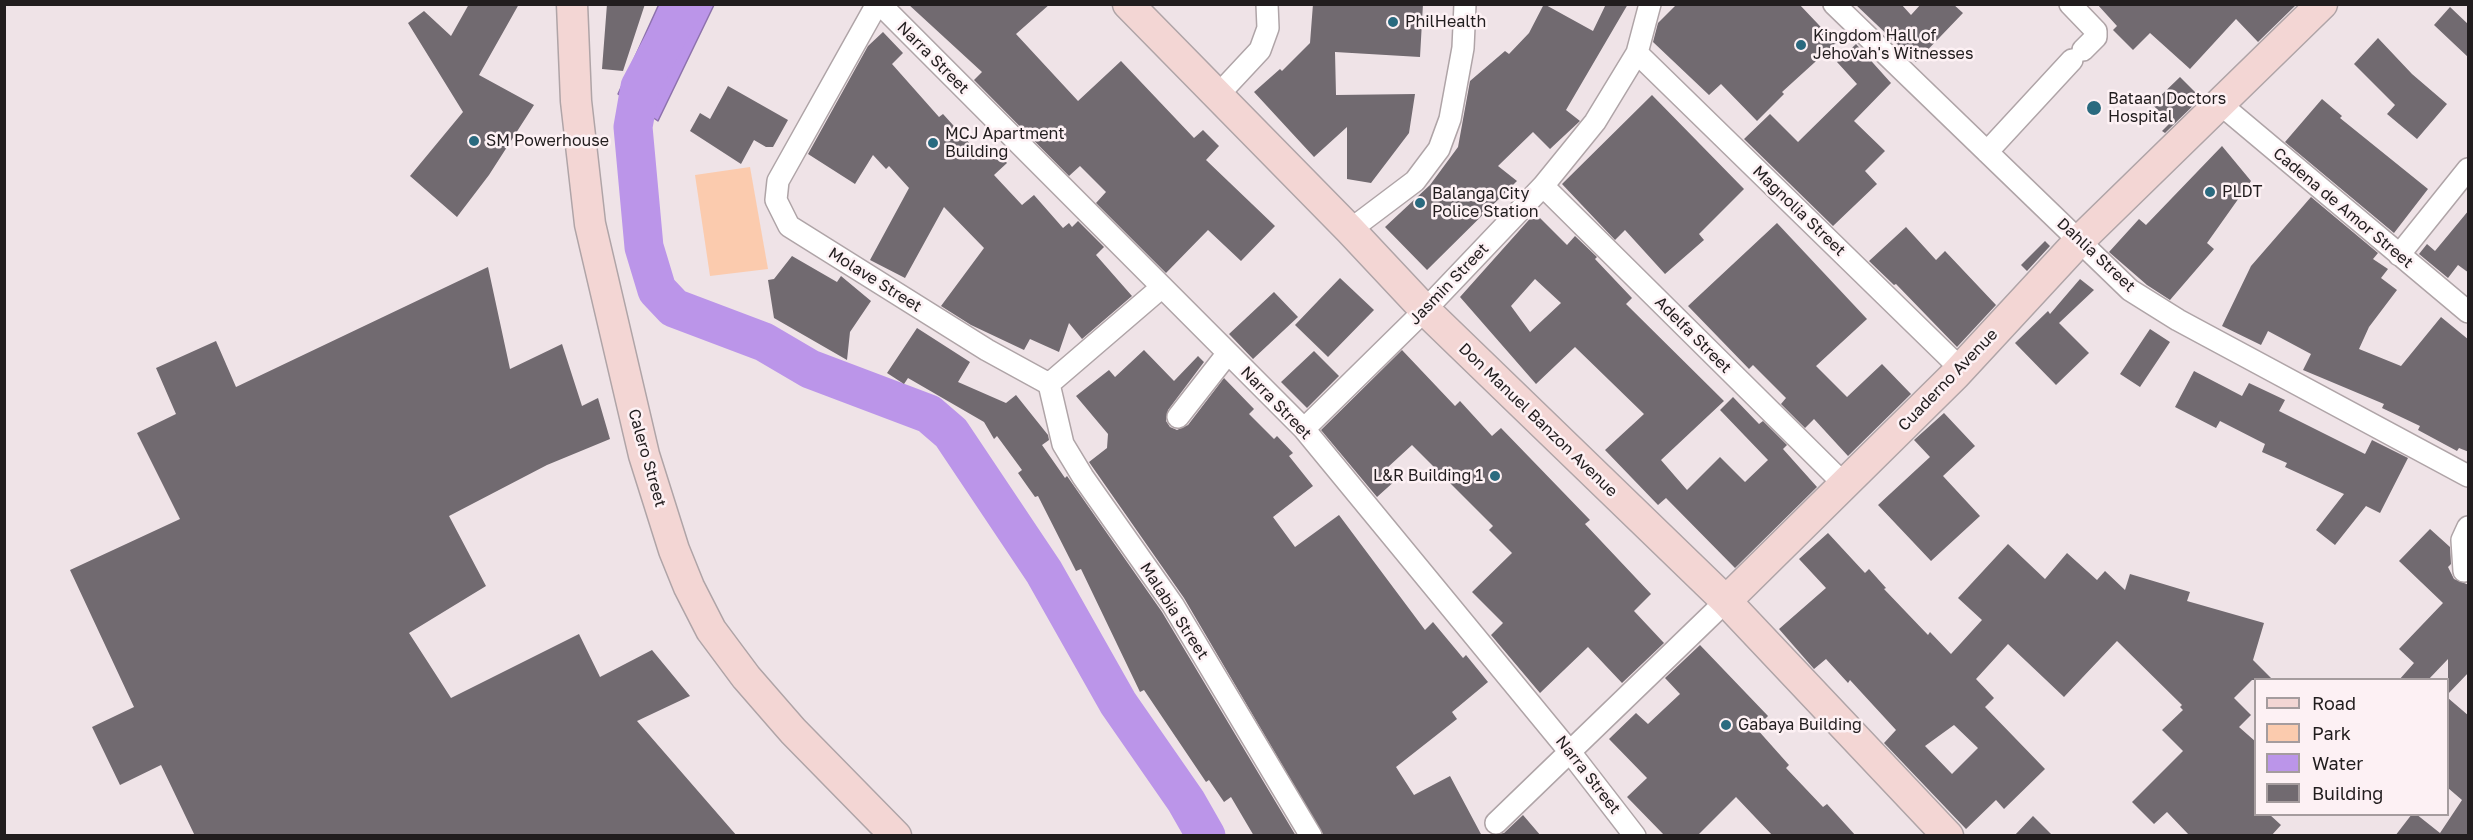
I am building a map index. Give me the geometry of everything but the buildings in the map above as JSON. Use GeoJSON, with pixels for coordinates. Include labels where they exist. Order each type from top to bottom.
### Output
{"type":"FeatureCollection","features":[{"type":"Feature","properties":{"kind":"main road","name":"Calero Street"},"geometry":{"type":"LineString","coordinates":[[572,4],[576,101],[590,224],[644,455],[674,549],[689,587],[711,630],[746,677],[793,731],[896,836]]}},
{"type":"Feature","properties":{"kind":"main road","name":"Don Manuel Banzon Avenue"},"geometry":{"type":"LineString","coordinates":[[1128,4],[1350,230],[1425,310],[1726,601],[1948,836]]}},
{"type":"Feature","properties":{"kind":"main road","name":"Cuaderno Avenue"},"geometry":{"type":"LineString","coordinates":[[1726,601],[1961,369],[2080,240],[2322,4]]}},
{"type":"Feature","properties":{"kind":"street","name":"Narra Street"},"geometry":{"type":"LineString","coordinates":[[878,4],[1304,429],[1570,752],[1635,836]]}},
{"type":"Feature","properties":{"kind":"street","name":"Molave Street"},"geometry":{"type":"LineString","coordinates":[[878,4],[778,181],[776,200],[789,226],[987,350],[1049,384]]}},
{"type":"Feature","properties":{"kind":"street"},"geometry":{"type":"LineString","coordinates":[[1218,95],[1260,50],[1268,28],[1267,4]]}},
{"type":"Feature","properties":{"kind":"street"},"geometry":{"type":"LineString","coordinates":[[1350,230],[1415,181],[1439,150],[1450,119],[1463,48],[1465,4]]}},
{"type":"Feature","properties":{"kind":"street","name":"Jasmin Street"},"geometry":{"type":"LineString","coordinates":[[1304,429],[1425,310],[1543,186],[1595,122],[1637,53],[1650,4]]}},
{"type":"Feature","properties":{"kind":"street","name":"Dahlia Street"},"geometry":{"type":"LineString","coordinates":[[1834,4],[2130,290],[2178,320],[2469,476]]}},
{"type":"Feature","properties":{"kind":"street"},"geometry":{"type":"LineString","coordinates":[[1987,152],[2096,37],[2096,32],[2070,4]]}},
{"type":"Feature","properties":{"kind":"street","name":"Magnolia Street"},"geometry":{"type":"LineString","coordinates":[[1637,53],[1961,369]]}},
{"type":"Feature","properties":{"kind":"street","name":"Cadena de Amor Street"},"geometry":{"type":"LineString","coordinates":[[2219,104],[2469,312]]}},
{"type":"Feature","properties":{"kind":"street"},"geometry":{"type":"LineString","coordinates":[[2399,255],[2469,169]]}},
{"type":"Feature","properties":{"kind":"street","name":"Adelfa Street"},"geometry":{"type":"LineString","coordinates":[[1543,186],[1844,484]]}},
{"type":"Feature","properties":{"kind":"street"},"geometry":{"type":"LineString","coordinates":[[1049,384],[1162,287]]}},
{"type":"Feature","properties":{"kind":"street"},"geometry":{"type":"LineString","coordinates":[[1178,417],[1228,353]]}},
{"type":"Feature","properties":{"kind":"street","name":"Malabia Street"},"geometry":{"type":"LineString","coordinates":[[1049,384],[1063,444],[1083,477],[1173,605],[1311,836]]}},
{"type":"Feature","properties":{"kind":"street"},"geometry":{"type":"LineString","coordinates":[[2464,571],[2462,540],[2469,526]]}},
{"type":"Feature","properties":{"kind":"street","name":"Cuaderno Avenue"},"geometry":{"type":"LineString","coordinates":[[1496,823],[1726,601]]}},
{"type":"Feature","properties":{"kind":"green space"},"geometry":{"type":"Polygon","coordinates":[[[750,167],[768,269],[710,276],[695,175],[750,167]]]}},
{"type":"Feature","properties":{"kind":"water"},"geometry":{"type":"Polygon","coordinates":[[[659,4],[714,5],[658,121],[618,94],[659,4]]]}},
{"type":"Feature","properties":{"kind":"waterway"},"geometry":{"type":"LineString","coordinates":[[684,4],[640,87],[633,127],[644,247],[657,290],[674,308],[764,342],[810,369],[929,414],[951,433],[1044,572],[1118,703],[1186,801],[1206,836]]}},
{"type":"Feature","properties":{"kind":"place","name":"PhilHealth"},"geometry":{"type":"Point","coordinates":[1393,22]}},
{"type":"Feature","properties":{"kind":"place","name":"Kingdom Hall of Jehovah's Witnesses"},"geometry":{"type":"Point","coordinates":[1801,45]}},
{"type":"Feature","properties":{"kind":"place","name":"Bataan Doctors Hospital"},"geometry":{"type":"Point","coordinates":[2094,108]}},
{"type":"Feature","properties":{"kind":"place","name":"SM Powerhouse"},"geometry":{"type":"Point","coordinates":[474,141]}},
{"type":"Feature","properties":{"kind":"place","name":"MCJ Apartment Building"},"geometry":{"type":"Point","coordinates":[933,143]}},
{"type":"Feature","properties":{"kind":"place","name":"PLDT"},"geometry":{"type":"Point","coordinates":[2210,192]}},
{"type":"Feature","properties":{"kind":"place","name":"Balanga City Police Station"},"geometry":{"type":"Point","coordinates":[1420,203]}},
{"type":"Feature","properties":{"kind":"place","name":"L&R Building 1"},"geometry":{"type":"Point","coordinates":[1495,476]}},
{"type":"Feature","properties":{"kind":"place","name":"Gabaya Building"},"geometry":{"type":"Point","coordinates":[1726,725]}}]}
